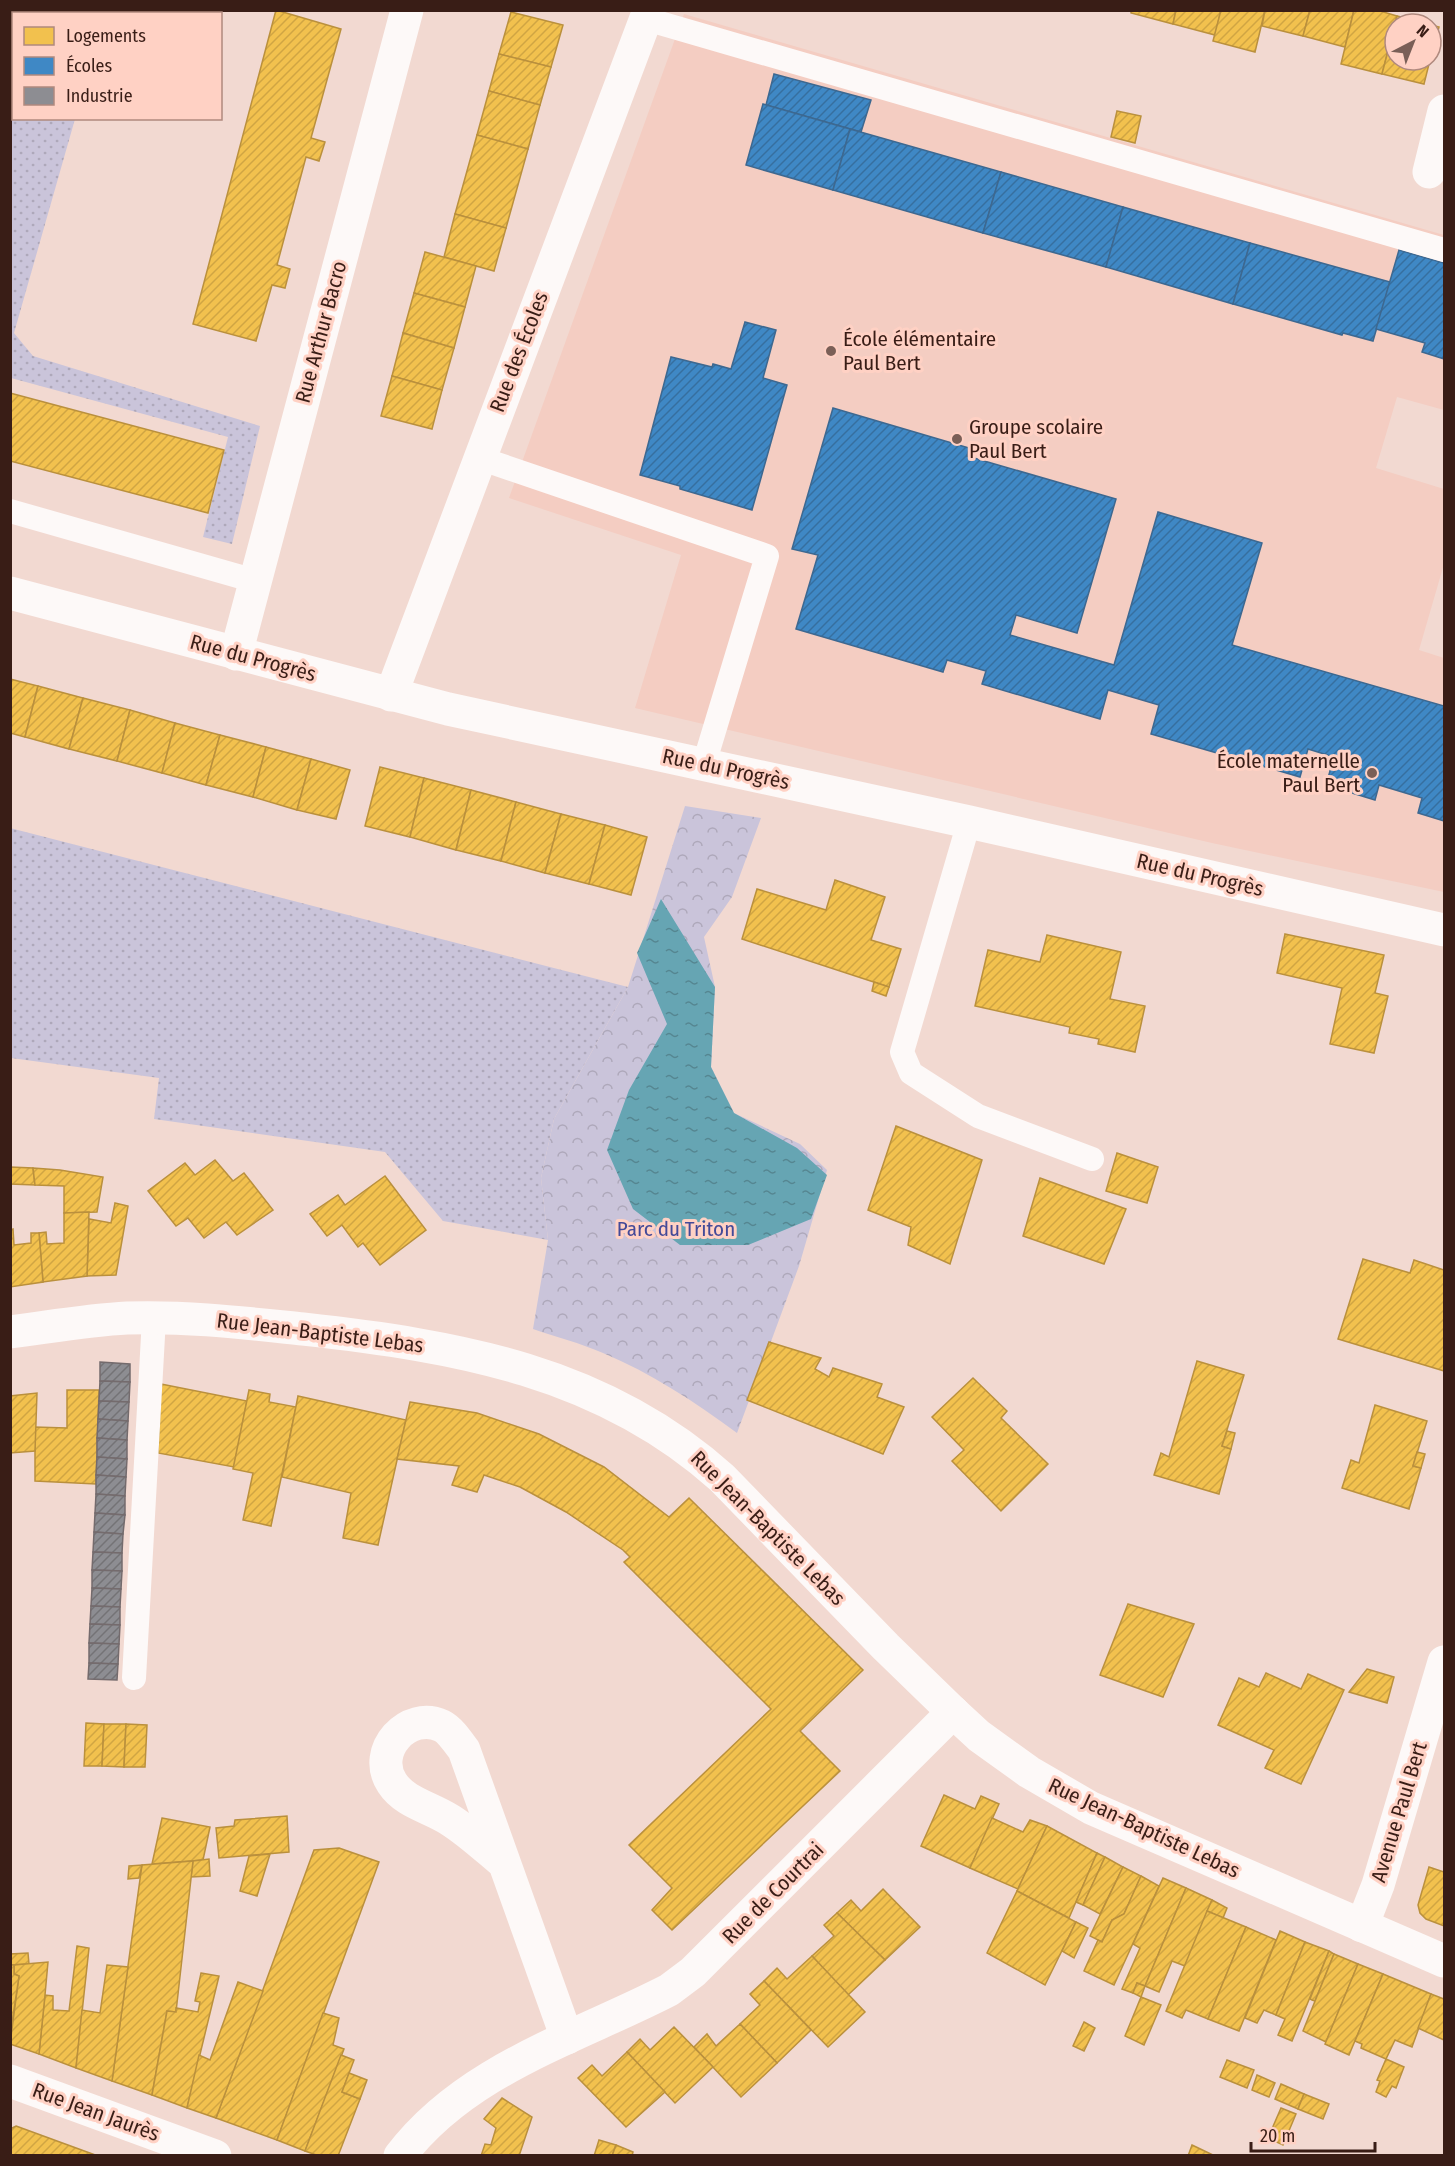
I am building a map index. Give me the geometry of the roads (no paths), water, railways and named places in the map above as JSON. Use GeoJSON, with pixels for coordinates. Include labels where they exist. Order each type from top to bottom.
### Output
{"type":"FeatureCollection","features":[{"type":"Feature","properties":{"kind":"street","name":"Rue Arthur Bacro"},"geometry":{"type":"LineString","coordinates":[[236,654],[407,10]]}},
{"type":"Feature","properties":{"kind":"street","name":"Rue des Écoles"},"geometry":{"type":"LineString","coordinates":[[391,695],[647,15]]}},
{"type":"Feature","properties":{"kind":"street"},"geometry":{"type":"LineString","coordinates":[[1429,172],[1444,111]]}},
{"type":"Feature","properties":{"kind":"street","name":"Rue du Progrès"},"geometry":{"type":"LineString","coordinates":[[10,593],[448,709],[969,822],[1444,930]]}},
{"type":"Feature","properties":{"kind":"street","name":"Rue Jean-Baptiste Lebas"},"geometry":{"type":"LineString","coordinates":[[10,1332],[126,1318],[231,1321],[457,1351],[521,1367],[580,1389],[655,1427],[698,1456],[953,1712],[1002,1754],[1029,1772],[1091,1808],[1444,1961]]}},
{"type":"Feature","properties":{"kind":"street","name":"Avenue Paul Bert"},"geometry":{"type":"LineString","coordinates":[[1362,1926],[1378,1885],[1444,1662]]}},
{"type":"Feature","properties":{"kind":"street","name":"Rue de Courtrai"},"geometry":{"type":"LineString","coordinates":[[400,2156],[432,2118],[493,2075],[669,1990],[693,1972],[953,1712]]}},
{"type":"Feature","properties":{"kind":"street"},"geometry":{"type":"LineString","coordinates":[[504,1863],[567,2038]]}},
{"type":"Feature","properties":{"kind":"street","name":"Rue Jean Jaurès"},"geometry":{"type":"LineString","coordinates":[[10,2081],[215,2156]]}},
{"type":"Feature","properties":{"kind":"lane"},"geometry":{"type":"LineString","coordinates":[[647,15],[1444,250]]}},
{"type":"Feature","properties":{"kind":"lane"},"geometry":{"type":"LineString","coordinates":[[479,458],[767,556],[704,764]]}},
{"type":"Feature","properties":{"kind":"lane"},"geometry":{"type":"LineString","coordinates":[[10,511],[255,581]]}},
{"type":"Feature","properties":{"kind":"lane"},"geometry":{"type":"LineString","coordinates":[[969,822],[902,1052],[911,1073],[978,1116],[1092,1159]]}},
{"type":"Feature","properties":{"kind":"lane"},"geometry":{"type":"LineString","coordinates":[[134,1678],[154,1318]]}},
{"type":"Feature","properties":{"kind":"water"},"geometry":{"type":"Polygon","coordinates":[[[661,899],[715,987],[711,1067],[734,1113],[797,1148],[827,1175],[811,1219],[748,1245],[680,1245],[633,1209],[607,1150],[629,1090],[667,1024],[637,953],[661,899]]]}},
{"type":"Feature","properties":{"kind":"place","name":"École élémentaire Paul Bert"},"geometry":{"type":"Point","coordinates":[831,351]}},
{"type":"Feature","properties":{"kind":"place","name":"Groupe scolaire Paul Bert"},"geometry":{"type":"Point","coordinates":[957,439]}},
{"type":"Feature","properties":{"kind":"place","name":"École maternelle Paul Bert"},"geometry":{"type":"Point","coordinates":[1372,773]}},
{"type":"Feature","properties":{"kind":"park label","name":"Parc du Triton"},"geometry":{"type":"Point","coordinates":[676,1229]}}]}
